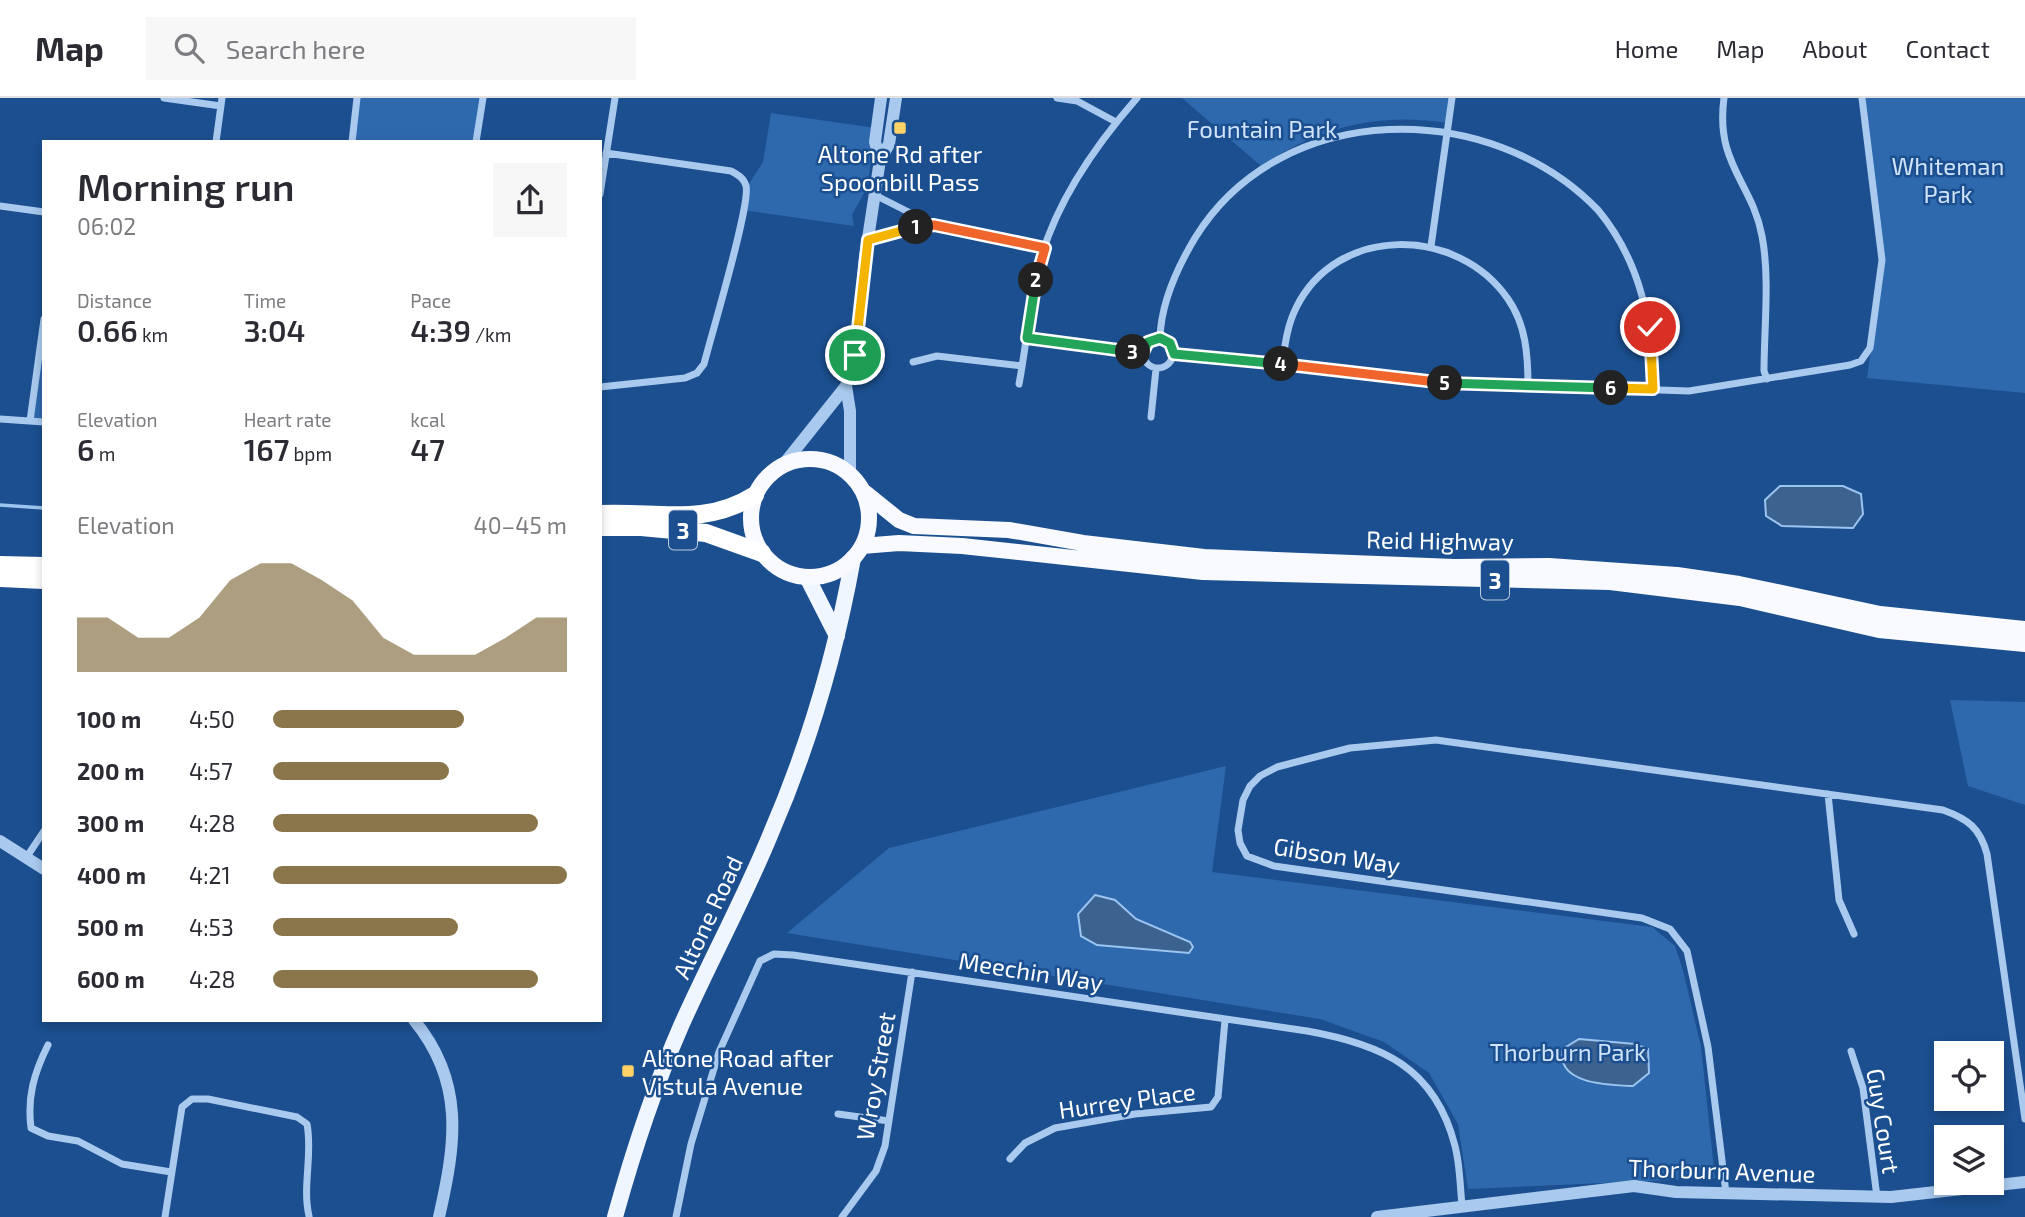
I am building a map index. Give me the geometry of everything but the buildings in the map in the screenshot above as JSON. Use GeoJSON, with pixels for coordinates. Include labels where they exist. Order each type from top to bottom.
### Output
{"type":"FeatureCollection","features":[{"type":"Feature","properties":{"kind":"highway"},"geometry":{"type":"LineString","coordinates":[[813,459],[833,463],[850,475],[863,491],[869,521],[857,552],[837,571],[807,577],[786,572],[762,553],[751,525],[755,495],[766,477],[783,465],[813,459]]}},
{"type":"Feature","properties":{"kind":"highway","name":"Reid Highway"},"geometry":{"type":"LineString","coordinates":[[863,491],[899,520],[915,526],[1009,530],[1083,543],[1204,557],[1454,567],[1549,566],[1677,575],[1739,584],[1880,614],[2025,629]]}},
{"type":"Feature","properties":{"kind":"highway","name":"3"},"geometry":{"type":"LineString","coordinates":[[602,514],[704,516],[735,507],[755,495]]}},
{"type":"Feature","properties":{"kind":"highway","name":"3"},"geometry":{"type":"LineString","coordinates":[[602,527],[641,527],[706,533],[762,553]]}},
{"type":"Feature","properties":{"kind":"highway","name":"Reid Highway"},"geometry":{"type":"LineString","coordinates":[[857,552],[899,543],[962,546],[1203,572],[1610,582],[1740,598],[1878,630],[2025,644]]}},
{"type":"Feature","properties":{"kind":"highway"},"geometry":{"type":"LineString","coordinates":[[0,565],[42,566]]}},
{"type":"Feature","properties":{"kind":"highway"},"geometry":{"type":"LineString","coordinates":[[0,578],[42,580]]}},
{"type":"Feature","properties":{"kind":"main road","name":"Altone Road"},"geometry":{"type":"LineString","coordinates":[[615,1217],[658,1084],[685,1017],[770,837],[825,682],[857,552]]}},
{"type":"Feature","properties":{"kind":"main road"},"geometry":{"type":"LineString","coordinates":[[807,577],[837,636]]}},
{"type":"Feature","properties":{"kind":"street"},"geometry":{"type":"LineString","coordinates":[[164,98],[222,102],[215,140]]}},
{"type":"Feature","properties":{"kind":"street"},"geometry":{"type":"LineString","coordinates":[[352,140],[357,98]]}},
{"type":"Feature","properties":{"kind":"street"},"geometry":{"type":"LineString","coordinates":[[476,140],[483,98]]}},
{"type":"Feature","properties":{"kind":"street"},"geometry":{"type":"LineString","coordinates":[[602,180],[615,98]]}},
{"type":"Feature","properties":{"kind":"street"},"geometry":{"type":"LineString","coordinates":[[880,160],[875,142],[881,98]]}},
{"type":"Feature","properties":{"kind":"street"},"geometry":{"type":"LineString","coordinates":[[850,475],[850,411],[846,386],[858,339],[868,240],[880,160],[888,144],[896,98]]}},
{"type":"Feature","properties":{"kind":"street"},"geometry":{"type":"LineString","coordinates":[[1057,98],[1077,101],[1116,122]]}},
{"type":"Feature","properties":{"kind":"street"},"geometry":{"type":"LineString","coordinates":[[1019,384],[1038,272],[1045,248],[1073,185],[1116,122],[1137,98]]}},
{"type":"Feature","properties":{"kind":"street"},"geometry":{"type":"LineString","coordinates":[[1431,246],[1452,124],[1452,98]]}},
{"type":"Feature","properties":{"kind":"street"},"geometry":{"type":"LineString","coordinates":[[1724,98],[1726,149],[1757,216],[1763,238],[1764,372],[1767,379]]}},
{"type":"Feature","properties":{"kind":"street"},"geometry":{"type":"LineString","coordinates":[[1174,354],[1416,382],[1703,390],[1850,365],[1867,354],[1882,260],[1862,98]]}},
{"type":"Feature","properties":{"kind":"street"},"geometry":{"type":"LineString","coordinates":[[1437,121],[1452,124]]}},
{"type":"Feature","properties":{"kind":"street"},"geometry":{"type":"LineString","coordinates":[[1160,338],[1161,320],[1183,260],[1201,228],[1223,200],[1281,153],[1342,127]]}},
{"type":"Feature","properties":{"kind":"street"},"geometry":{"type":"LineString","coordinates":[[1484,132],[1521,147],[1555,170],[1585,196],[1614,233],[1634,272],[1647,307],[1653,348],[1653,389]]}},
{"type":"Feature","properties":{"kind":"street"},"geometry":{"type":"LineString","coordinates":[[602,387],[685,378],[697,373],[704,364],[747,187],[741,176],[732,171],[606,153]]}},
{"type":"Feature","properties":{"kind":"street"},"geometry":{"type":"LineString","coordinates":[[875,195],[934,225],[1045,248]]}},
{"type":"Feature","properties":{"kind":"street"},"geometry":{"type":"LineString","coordinates":[[0,206],[42,212]]}},
{"type":"Feature","properties":{"kind":"street"},"geometry":{"type":"LineString","coordinates":[[868,240],[903,228],[934,225]]}},
{"type":"Feature","properties":{"kind":"street"},"geometry":{"type":"LineString","coordinates":[[1282,365],[1289,326],[1296,307],[1307,290],[1334,264],[1352,254],[1392,243],[1431,246],[1476,266],[1508,299],[1526,344],[1528,386]]}},
{"type":"Feature","properties":{"kind":"street"},"geometry":{"type":"LineString","coordinates":[[30,421],[42,334]]}},
{"type":"Feature","properties":{"kind":"street"},"geometry":{"type":"LineString","coordinates":[[1027,338],[1143,352]]}},
{"type":"Feature","properties":{"kind":"street"},"geometry":{"type":"LineString","coordinates":[[1160,338],[1170,343],[1174,354],[1170,363],[1156,369],[1146,363],[1143,352],[1148,342],[1160,338]]}},
{"type":"Feature","properties":{"kind":"street"},"geometry":{"type":"LineString","coordinates":[[913,362],[937,356],[1022,366]]}},
{"type":"Feature","properties":{"kind":"street"},"geometry":{"type":"LineString","coordinates":[[1151,417],[1156,369]]}},
{"type":"Feature","properties":{"kind":"street"},"geometry":{"type":"LineString","coordinates":[[783,465],[846,386]]}},
{"type":"Feature","properties":{"kind":"street"},"geometry":{"type":"LineString","coordinates":[[0,419],[42,422]]}},
{"type":"Feature","properties":{"kind":"street","name":"Gibson Way"},"geometry":{"type":"LineString","coordinates":[[1726,1193],[1708,1047],[1687,951],[1680,937],[1670,929],[1642,918],[1274,866],[1247,856],[1240,843],[1238,830],[1243,800],[1250,786],[1260,776],[1277,767],[1350,748],[1436,740],[1943,810],[1961,817],[1977,828],[1987,854],[2023,1086]]}},
{"type":"Feature","properties":{"kind":"street"},"geometry":{"type":"LineString","coordinates":[[1828,794],[1839,900],[1854,934]]}},
{"type":"Feature","properties":{"kind":"street"},"geometry":{"type":"LineString","coordinates":[[26,858],[42,834]]}},
{"type":"Feature","properties":{"kind":"street"},"geometry":{"type":"LineString","coordinates":[[0,841],[42,868]]}},
{"type":"Feature","properties":{"kind":"street","name":"Meechin Way"},"geometry":{"type":"LineString","coordinates":[[676,1217],[691,1144],[719,1052],[760,961],[774,954],[912,972],[1361,1043],[1387,1053],[1427,1086],[1449,1128],[1455,1148],[1462,1205]]}},
{"type":"Feature","properties":{"kind":"street","name":"Wroy Street"},"geometry":{"type":"LineString","coordinates":[[842,1217],[876,1171],[889,1121],[912,972]]}},
{"type":"Feature","properties":{"kind":"street","name":"Hurrey Place"},"geometry":{"type":"LineString","coordinates":[[1010,1159],[1025,1143],[1055,1128],[1135,1114],[1212,1107],[1218,1097],[1225,1020]]}},
{"type":"Feature","properties":{"kind":"street"},"geometry":{"type":"LineString","coordinates":[[415,1022],[444,1064],[454,1113],[439,1217]]}},
{"type":"Feature","properties":{"kind":"street"},"geometry":{"type":"LineString","coordinates":[[48,1045],[34,1072],[29,1109],[31,1128],[48,1136],[78,1142],[122,1164],[171,1172]]}},
{"type":"Feature","properties":{"kind":"street","name":"Guy Court"},"geometry":{"type":"LineString","coordinates":[[1852,1051],[1863,1088],[1877,1196]]}},
{"type":"Feature","properties":{"kind":"street"},"geometry":{"type":"LineString","coordinates":[[2023,1086],[2025,1119]]}},
{"type":"Feature","properties":{"kind":"street"},"geometry":{"type":"LineString","coordinates":[[165,1217],[182,1107],[192,1099],[208,1099],[298,1117],[307,1124],[309,1137],[305,1200],[309,1216]]}},
{"type":"Feature","properties":{"kind":"street"},"geometry":{"type":"LineString","coordinates":[[838,1114],[889,1121]]}},
{"type":"Feature","properties":{"kind":"street","name":"Thorburn Avenue"},"geometry":{"type":"LineString","coordinates":[[1377,1217],[1634,1186],[1676,1192],[1917,1197],[2025,1182]]}},
{"type":"Feature","properties":{"kind":"green space"},"geometry":{"type":"Polygon","coordinates":[[[357,98],[483,98],[476,140],[352,140],[357,98]]]}},
{"type":"Feature","properties":{"kind":"green space","name":"Fountain Park"},"geometry":{"type":"Polygon","coordinates":[[[1182,98],[1452,98],[1448,123],[1398,120],[1350,126],[1305,141],[1261,166],[1182,98]]]}},
{"type":"Feature","properties":{"kind":"green space","name":"Whiteman Park"},"geometry":{"type":"Polygon","coordinates":[[[1862,98],[2025,98],[2025,393],[1867,378],[1881,273],[1862,98]]]}},
{"type":"Feature","properties":{"kind":"green space"},"geometry":{"type":"Polygon","coordinates":[[[771,113],[876,128],[867,188],[852,215],[854,226],[743,210],[747,187],[763,162],[771,113]]]}},
{"type":"Feature","properties":{"kind":"green space"},"geometry":{"type":"Polygon","coordinates":[[[42,334],[42,422],[30,421],[42,334]]]}},
{"type":"Feature","properties":{"kind":"green space"},"geometry":{"type":"Polygon","coordinates":[[[1950,700],[2025,702],[2025,805],[1968,786],[1950,700]]]}},
{"type":"Feature","properties":{"kind":"green space","name":"Thorburn Park"},"geometry":{"type":"Polygon","coordinates":[[[1226,766],[1212,872],[1652,927],[1675,946],[1701,1047],[1715,1178],[1468,1189],[1458,1124],[1429,1073],[1384,1042],[1320,1019],[787,933],[889,848],[1226,766]]]}},
{"type":"Feature","properties":{"kind":"shaded area"},"geometry":{"type":"Polygon","coordinates":[[[1780,486],[1843,486],[1861,494],[1863,514],[1853,528],[1782,526],[1766,516],[1765,500],[1780,486]]]}},
{"type":"Feature","properties":{"kind":"shaded area"},"geometry":{"type":"Polygon","coordinates":[[[1095,895],[1115,900],[1136,919],[1190,942],[1193,947],[1189,953],[1097,945],[1081,936],[1078,914],[1095,895]]]}},
{"type":"Feature","properties":{"kind":"shaded area"},"geometry":{"type":"Polygon","coordinates":[[[1579,1039],[1635,1044],[1648,1049],[1649,1073],[1633,1086],[1598,1083],[1575,1076],[1563,1061],[1563,1049],[1579,1039]]]}},
{"type":"Feature","properties":{"kind":"waterway"},"geometry":{"type":"LineString","coordinates":[[0,505],[42,508]]}},
{"type":"Feature","properties":{"kind":"place","name":"Altone Rd after Spoonbill Pass"},"geometry":{"type":"Point","coordinates":[900,128]}},
{"type":"Feature","properties":{"kind":"place","name":"Altone Road after Vistula Avenue"},"geometry":{"type":"Point","coordinates":[628,1071]}},
{"type":"Feature","properties":{"kind":"route"},"geometry":{"type":"LineString","coordinates":[[855,355],[868,240],[903,228],[934,225],[1045,248],[1038,272],[1027,338],[1137,352],[1143,352],[1148,342],[1160,338],[1170,343],[1174,354],[1416,382],[1653,389],[1650,327]]}}]}
